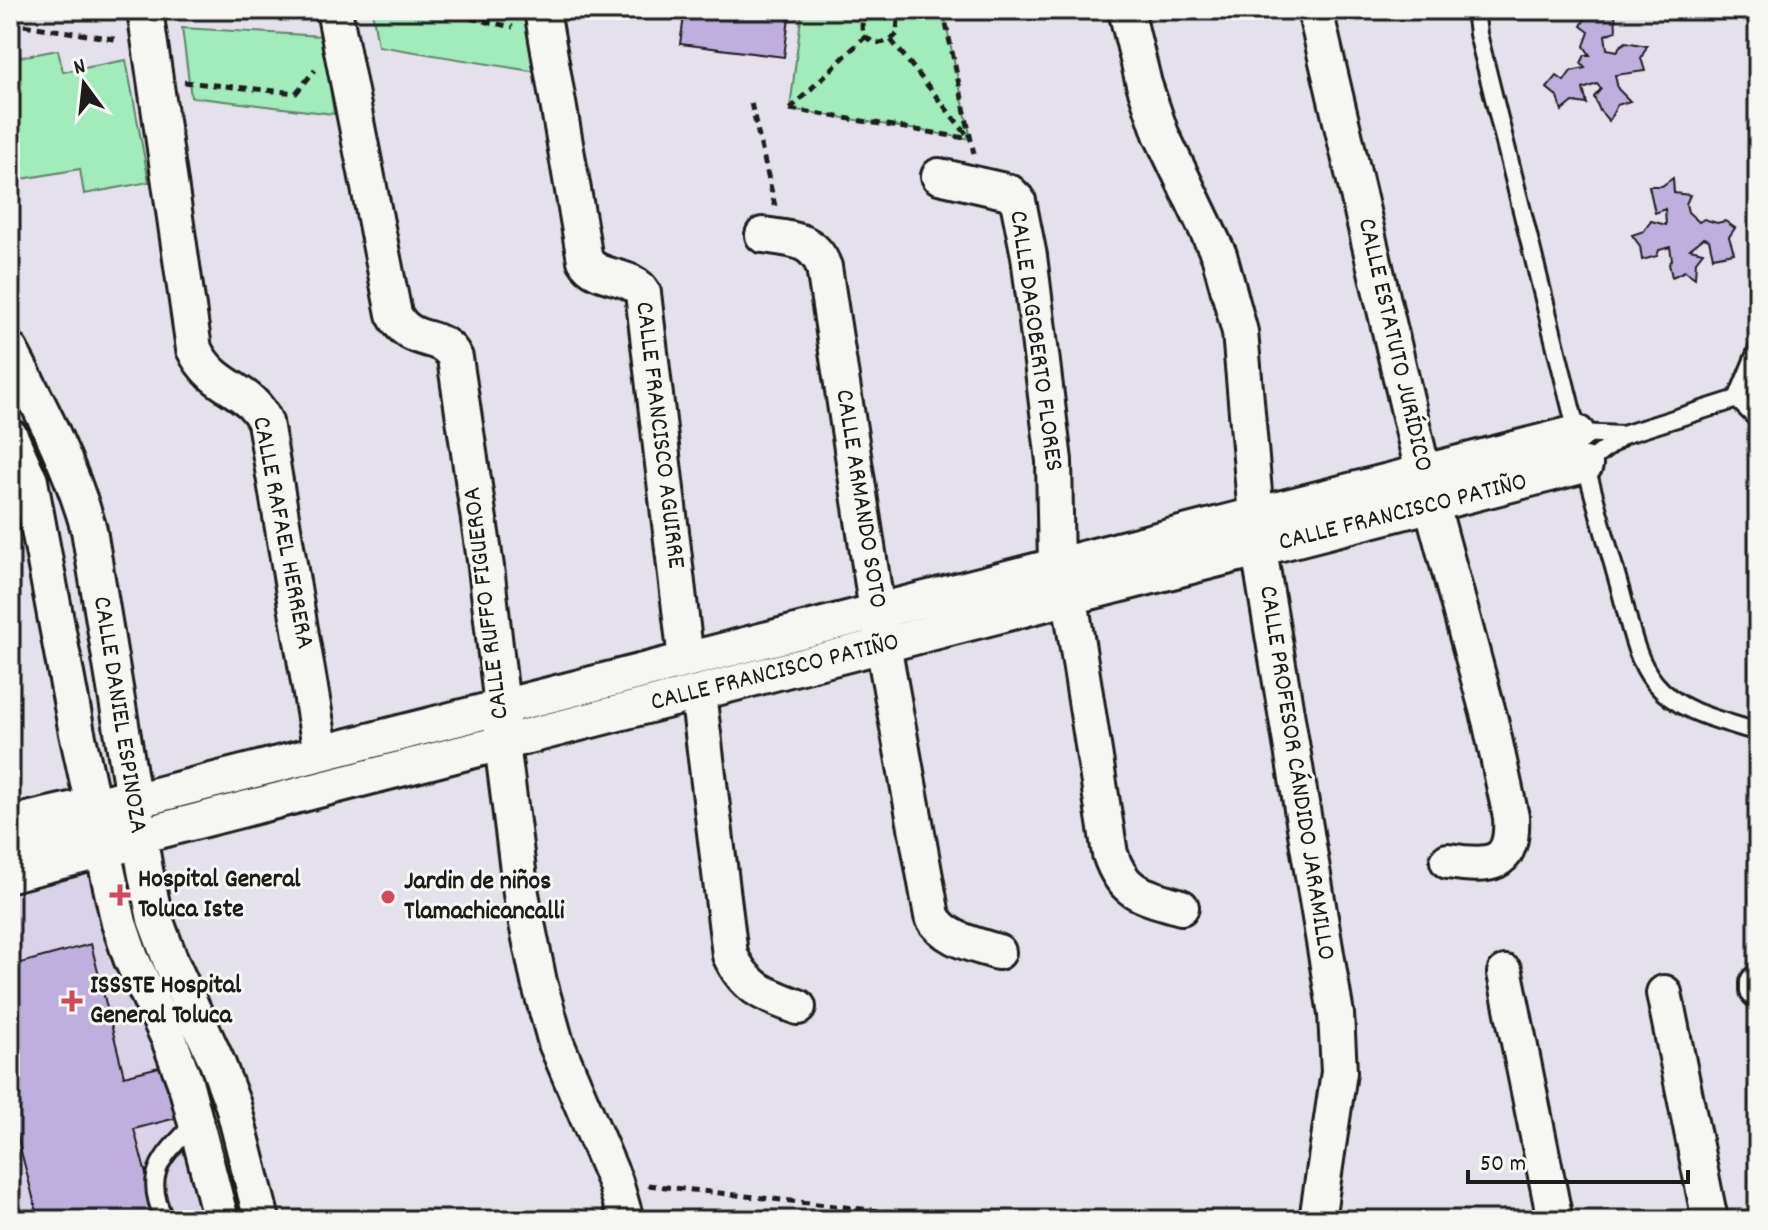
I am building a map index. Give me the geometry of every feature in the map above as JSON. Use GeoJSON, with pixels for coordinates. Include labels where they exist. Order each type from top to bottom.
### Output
{"type":"FeatureCollection","features":[{"type":"Feature","properties":{"kind":"street","name":"CALLE RAFAEL HERRERA"},"geometry":{"type":"LineString","coordinates":[[145,10],[194,349],[209,374],[257,405],[265,422],[321,753]]}},
{"type":"Feature","properties":{"kind":"street","name":"CALLE ESTATUTO JURÍDICO"},"geometry":{"type":"LineString","coordinates":[[1315,10],[1423,472],[1490,720],[1511,817],[1512,833],[1507,848],[1490,865],[1448,861]]}},
{"type":"Feature","properties":{"kind":"street","name":"CALLE PROFESOR CÁNDIDO JARAMILLO"},"geometry":{"type":"LineString","coordinates":[[1133,12],[1144,84],[1161,134],[1219,255],[1240,332],[1259,550],[1336,1014],[1339,1072],[1317,1220]]}},
{"type":"Feature","properties":{"kind":"street","name":"CALLE FRANCISCO AGUIRRE"},"geometry":{"type":"LineString","coordinates":[[544,22],[585,260],[596,271],[636,284],[643,293],[686,660]]}},
{"type":"Feature","properties":{"kind":"street","name":"CALLE RUFFO FIGUEROA"},"geometry":{"type":"LineString","coordinates":[[337,25],[394,314],[399,324],[414,336],[440,342],[448,347],[455,358],[486,567],[502,707],[502,743],[521,894],[539,982],[556,1043],[615,1182],[626,1220]]}},
{"type":"Feature","properties":{"kind":"street","name":"CALLE DAGOBERTO FLORES"},"geometry":{"type":"LineString","coordinates":[[939,176],[1014,195],[1022,214],[1054,461],[1056,566]]}},
{"type":"Feature","properties":{"kind":"street","name":"CALLE ARMANDO SOTO"},"geometry":{"type":"LineString","coordinates":[[773,237],[814,248],[824,267],[877,611],[932,916],[939,930],[998,952]]}},
{"type":"Feature","properties":{"kind":"street","name":"CALLE DANIEL ESPINOZA"},"geometry":{"type":"LineString","coordinates":[[10,350],[67,462],[85,515],[118,823],[119,923],[186,1085],[221,1220]]}},
{"type":"Feature","properties":{"kind":"street","name":"CALLE DANIEL ESPINOZA"},"geometry":{"type":"LineString","coordinates":[[10,436],[30,481],[77,733],[118,823],[184,994],[217,1062],[233,1105],[262,1220]]}},
{"type":"Feature","properties":{"kind":"street","name":"CALLE FRANCISCO PATIÑO"},"geometry":{"type":"LineString","coordinates":[[10,869],[118,823],[321,753],[1532,444],[1581,449]]}},
{"type":"Feature","properties":{"kind":"street","name":"CALLE FRANCISCO PATIÑO"},"geometry":{"type":"LineString","coordinates":[[10,829],[118,823],[502,743],[1540,478],[1581,449]]}},
{"type":"Feature","properties":{"kind":"street"},"geometry":{"type":"LineString","coordinates":[[1070,598],[1113,864],[1123,883],[1139,894],[1181,907]]}},
{"type":"Feature","properties":{"kind":"street"},"geometry":{"type":"LineString","coordinates":[[698,693],[730,955],[739,975],[762,993],[798,1007]]}},
{"type":"Feature","properties":{"kind":"street"},"geometry":{"type":"LineString","coordinates":[[1505,973],[1555,1220]]}},
{"type":"Feature","properties":{"kind":"street"},"geometry":{"type":"LineString","coordinates":[[1664,993],[1710,1220]]}},
{"type":"Feature","properties":{"kind":"lane"},"geometry":{"type":"LineString","coordinates":[[1475,10],[1478,34],[1581,449],[1633,634],[1645,666],[1655,683],[1695,712],[1758,732]]}},
{"type":"Feature","properties":{"kind":"lane"},"geometry":{"type":"LineString","coordinates":[[1737,399],[1758,348]]}},
{"type":"Feature","properties":{"kind":"lane"},"geometry":{"type":"LineString","coordinates":[[1581,449],[1737,399]]}},
{"type":"Feature","properties":{"kind":"lane"},"geometry":{"type":"LineString","coordinates":[[1737,399],[1758,420]]}},
{"type":"Feature","properties":{"kind":"lane"},"geometry":{"type":"LineString","coordinates":[[1581,449],[1623,435]]}},
{"type":"Feature","properties":{"kind":"lane"},"geometry":{"type":"LineString","coordinates":[[165,1220],[156,1193],[156,1170],[163,1157],[196,1122]]}},
{"type":"Feature","properties":{"kind":"path"},"geometry":{"type":"LineString","coordinates":[[429,10],[544,22]]}},
{"type":"Feature","properties":{"kind":"path"},"geometry":{"type":"LineString","coordinates":[[868,10],[862,21],[866,36],[877,43],[891,40],[899,26],[894,10]]}},
{"type":"Feature","properties":{"kind":"path"},"geometry":{"type":"LineString","coordinates":[[943,10],[980,184]]}},
{"type":"Feature","properties":{"kind":"path"},"geometry":{"type":"LineString","coordinates":[[10,23],[152,44]]}},
{"type":"Feature","properties":{"kind":"path"},"geometry":{"type":"LineString","coordinates":[[157,80],[296,93],[337,25]]}},
{"type":"Feature","properties":{"kind":"path"},"geometry":{"type":"LineString","coordinates":[[866,36],[790,109],[971,139]]}},
{"type":"Feature","properties":{"kind":"path"},"geometry":{"type":"LineString","coordinates":[[891,40],[971,139]]}},
{"type":"Feature","properties":{"kind":"path"},"geometry":{"type":"LineString","coordinates":[[751,103],[773,237]]}},
{"type":"Feature","properties":{"kind":"path"},"geometry":{"type":"LineString","coordinates":[[615,1182],[960,1220]]}},
{"type":"Feature","properties":{"kind":"shaded area","name":"ISSSTE Hospital General Toluca"},"geometry":{"type":"Polygon","coordinates":[[[87,872],[105,936],[163,1066],[199,1220],[10,1220],[10,892],[87,872]]]}},
{"type":"Feature","properties":{"kind":"green space"},"geometry":{"type":"Polygon","coordinates":[[[372,10],[525,10],[537,72],[378,46],[372,10]]]}},
{"type":"Feature","properties":{"kind":"green space"},"geometry":{"type":"Polygon","coordinates":[[[802,10],[943,10],[971,139],[790,109],[802,10]]]}},
{"type":"Feature","properties":{"kind":"green space"},"geometry":{"type":"Polygon","coordinates":[[[1050,10],[1112,10],[1114,19],[1050,10]]]}},
{"type":"Feature","properties":{"kind":"green space"},"geometry":{"type":"Polygon","coordinates":[[[182,28],[323,36],[334,114],[191,97],[182,28]]]}},
{"type":"Feature","properties":{"kind":"green space"},"geometry":{"type":"Polygon","coordinates":[[[58,50],[63,72],[126,60],[149,182],[84,194],[80,169],[16,180],[10,144],[10,59],[58,50]]]}},
{"type":"Feature","properties":{"kind":"building"},"geometry":{"type":"Polygon","coordinates":[[[685,10],[790,10],[784,57],[680,44],[685,10]]]}},
{"type":"Feature","properties":{"kind":"building"},"geometry":{"type":"Polygon","coordinates":[[[1589,11],[1598,16],[1615,11],[1616,31],[1605,35],[1607,49],[1618,51],[1626,42],[1647,46],[1641,58],[1645,71],[1615,75],[1618,89],[1630,101],[1617,105],[1609,121],[1594,97],[1601,89],[1597,84],[1583,89],[1587,104],[1573,102],[1562,111],[1558,97],[1547,88],[1557,76],[1564,81],[1571,71],[1585,68],[1581,63],[1585,55],[1590,55],[1584,46],[1589,32],[1581,26],[1589,11]]]}},
{"type":"Feature","properties":{"kind":"building"},"geometry":{"type":"Polygon","coordinates":[[[1673,178],[1674,193],[1690,195],[1686,204],[1688,212],[1699,222],[1704,219],[1717,223],[1725,221],[1735,228],[1729,237],[1734,253],[1713,257],[1709,240],[1704,238],[1690,249],[1703,252],[1696,261],[1695,278],[1685,271],[1672,277],[1670,247],[1659,250],[1657,256],[1642,260],[1640,246],[1632,235],[1644,231],[1651,221],[1666,225],[1665,209],[1655,213],[1649,186],[1662,186],[1673,178]]]}},
{"type":"Feature","properties":{"kind":"building","name":"ISSSTE Hospital General Toluca"},"geometry":{"type":"Polygon","coordinates":[[[10,935],[17,964],[91,944],[124,1076],[163,1066],[176,1118],[134,1129],[158,1220],[39,1220],[17,1136],[10,1138],[10,935]]]}},
{"type":"Feature","properties":{"kind":"place","name":"Hospital General Toluca Iste"},"geometry":{"type":"Point","coordinates":[120,895]}},
{"type":"Feature","properties":{"kind":"place","name":"Jardin de niños Tlamachicancalli"},"geometry":{"type":"Point","coordinates":[388,897]}},
{"type":"Feature","properties":{"kind":"place","name":"ISSSTE Hospital General Toluca"},"geometry":{"type":"Point","coordinates":[72,1001]}}]}
